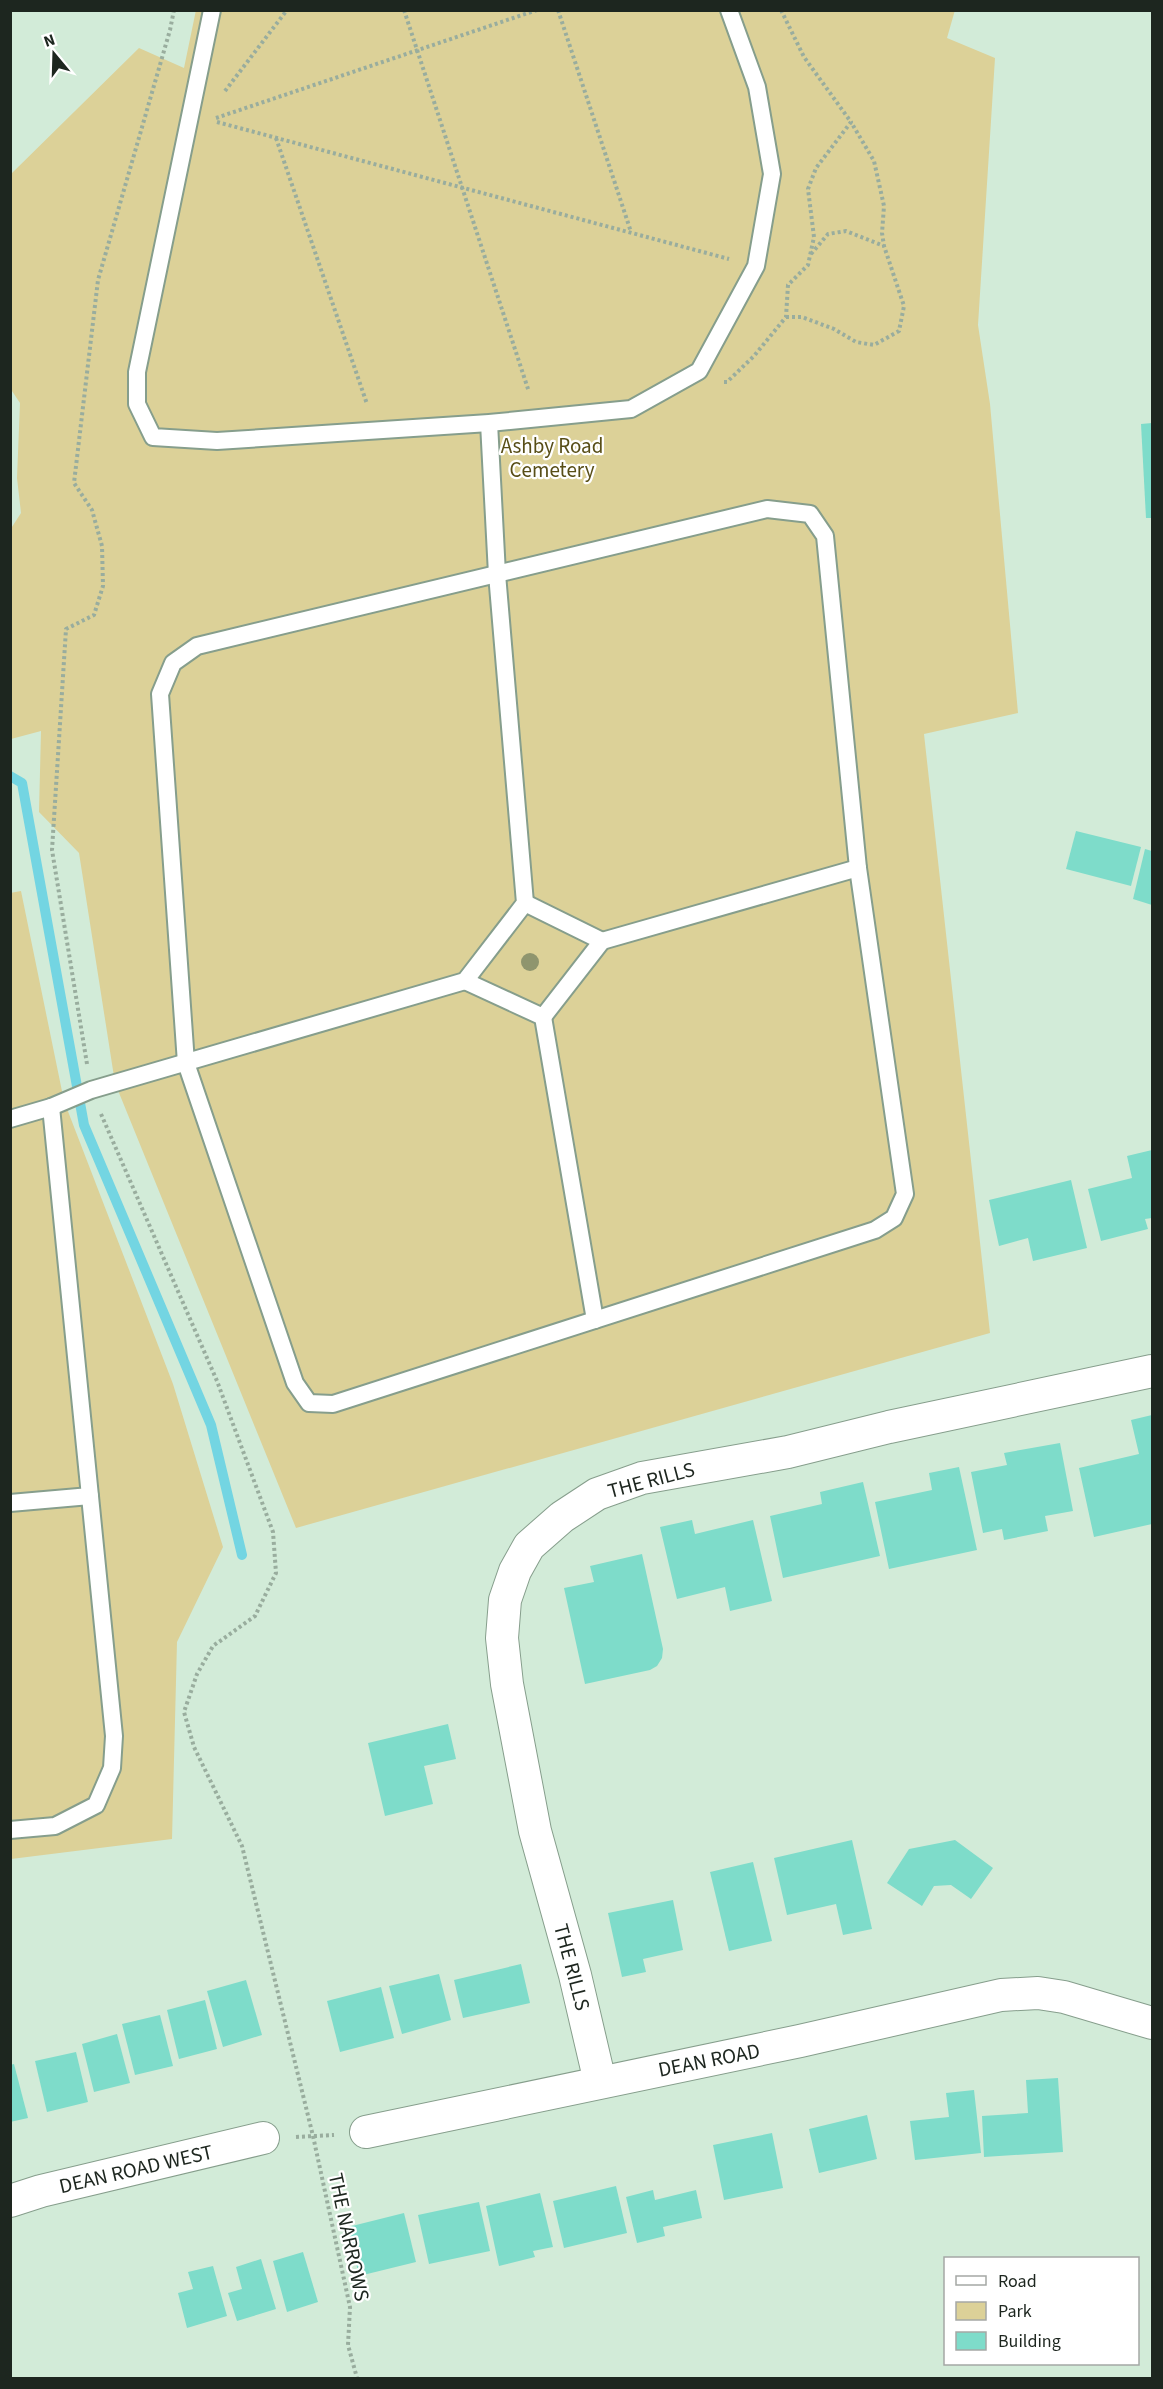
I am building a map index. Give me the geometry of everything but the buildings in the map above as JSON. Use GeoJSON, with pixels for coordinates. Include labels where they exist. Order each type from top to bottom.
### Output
{"type":"FeatureCollection","features":[{"type":"Feature","properties":{"kind":"street","name":"THE RILLS"},"geometry":{"type":"LineString","coordinates":[[600,2082],[575,1975],[535,1831],[507,1684],[502,1638],[505,1600],[515,1571],[529,1546],[562,1517],[597,1494],[642,1478],[788,1452],[889,1427],[1152,1371]]}},
{"type":"Feature","properties":{"kind":"street","name":"DEAN ROAD"},"geometry":{"type":"LineString","coordinates":[[366,2132],[800,2041],[1001,1995],[1038,1993],[1055,1996],[1152,2023]]}},
{"type":"Feature","properties":{"kind":"street","name":"DEAN ROAD WEST"},"geometry":{"type":"LineString","coordinates":[[10,2200],[263,2138]]}},
{"type":"Feature","properties":{"kind":"lane"},"geometry":{"type":"LineString","coordinates":[[212,10],[137,372],[136,404],[153,437],[218,441],[489,423],[631,409],[699,371],[756,266],[771,174],[757,87],[729,10]]}},
{"type":"Feature","properties":{"kind":"lane"},"geometry":{"type":"LineString","coordinates":[[10,1119],[51,1107],[91,1090],[465,981],[525,903],[497,574],[489,423]]}},
{"type":"Feature","properties":{"kind":"lane"},"geometry":{"type":"LineString","coordinates":[[767,509],[810,514],[825,536],[858,868],[905,1194],[894,1218],[875,1230],[333,1404],[309,1403],[295,1383],[186,1063],[160,694],[173,663],[197,646],[767,509]]}},
{"type":"Feature","properties":{"kind":"lane"},"geometry":{"type":"LineString","coordinates":[[595,1320],[543,1017],[602,942],[858,868]]}},
{"type":"Feature","properties":{"kind":"lane"},"geometry":{"type":"LineString","coordinates":[[525,903],[602,942]]}},
{"type":"Feature","properties":{"kind":"lane"},"geometry":{"type":"LineString","coordinates":[[465,981],[543,1017]]}},
{"type":"Feature","properties":{"kind":"lane"},"geometry":{"type":"LineString","coordinates":[[10,1830],[55,1826],[96,1805],[112,1768],[114,1736],[51,1107]]}},
{"type":"Feature","properties":{"kind":"lane"},"geometry":{"type":"LineString","coordinates":[[10,1503],[90,1496]]}},
{"type":"Feature","properties":{"kind":"path"},"geometry":{"type":"LineString","coordinates":[[191,115],[204,118],[287,10]]}},
{"type":"Feature","properties":{"kind":"path"},"geometry":{"type":"LineString","coordinates":[[404,10],[538,418]]}},
{"type":"Feature","properties":{"kind":"path"},"geometry":{"type":"LineString","coordinates":[[537,10],[211,120],[756,266]]}},
{"type":"Feature","properties":{"kind":"path"},"geometry":{"type":"LineString","coordinates":[[558,10],[631,233]]}},
{"type":"Feature","properties":{"kind":"path"},"geometry":{"type":"LineString","coordinates":[[786,317],[802,316],[834,329],[856,342],[874,345],[900,331],[904,306],[884,246],[882,233],[884,206],[874,161],[851,122]]}},
{"type":"Feature","properties":{"kind":"path"},"geometry":{"type":"LineString","coordinates":[[276,138],[376,430]]}},
{"type":"Feature","properties":{"kind":"path"},"geometry":{"type":"LineString","coordinates":[[810,255],[828,234],[846,231],[884,246]]}},
{"type":"Feature","properties":{"kind":"path"},"geometry":{"type":"LineString","coordinates":[[263,2138],[366,2132]]}},
{"type":"Feature","properties":{"kind":"path","name":"THE NARROWS"},"geometry":{"type":"LineString","coordinates":[[313,2136],[350,2307],[348,2345],[357,2379]]}},
{"type":"Feature","properties":{"kind":"green space","name":"Ashby Road Cemetery"},"geometry":{"type":"Polygon","coordinates":[[[196,10],[955,10],[947,38],[995,58],[978,325],[990,404],[1018,713],[924,734],[990,1333],[296,1528],[115,1083],[79,853],[39,812],[41,731],[11,739],[10,530],[21,513],[17,478],[20,403],[10,388],[11,174],[139,48],[184,68],[196,10]]]}},
{"type":"Feature","properties":{"kind":"green space"},"geometry":{"type":"Polygon","coordinates":[[[21,891],[64,1101],[173,1384],[223,1547],[177,1642],[172,1839],[11,1859],[10,893],[21,891]]]}},
{"type":"Feature","properties":{"kind":"waterway"},"geometry":{"type":"LineString","coordinates":[[10,776],[22,783],[84,1125],[211,1425],[242,1555]]}}]}
